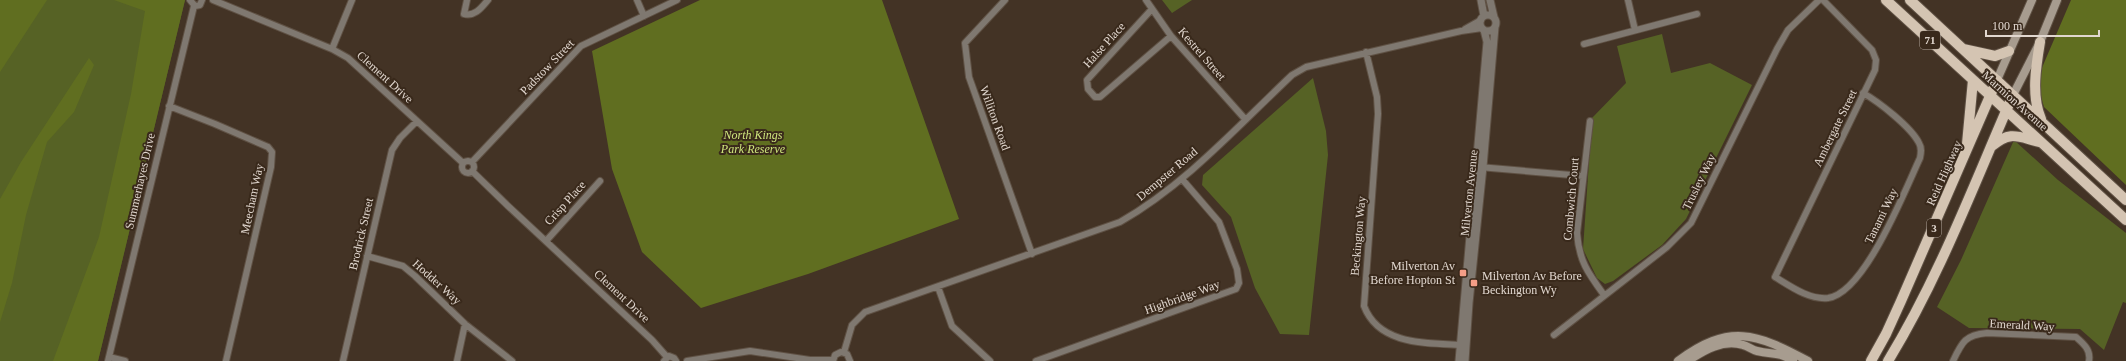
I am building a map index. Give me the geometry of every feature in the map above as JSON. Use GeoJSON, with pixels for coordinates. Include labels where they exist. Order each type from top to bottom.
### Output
{"type":"FeatureCollection","features":[{"type":"Feature","properties":{"kind":"highway","name":"Marmion Avenue"},"geometry":{"type":"LineString","coordinates":[[1886,0],[2126,220]]}},
{"type":"Feature","properties":{"kind":"highway","name":"Marmion Avenue"},"geometry":{"type":"LineString","coordinates":[[1910,0],[2126,200]]}},
{"type":"Feature","properties":{"kind":"highway"},"geometry":{"type":"LineString","coordinates":[[2040,42],[2036,65],[2035,100],[2042,122]]}},
{"type":"Feature","properties":{"kind":"highway"},"geometry":{"type":"LineString","coordinates":[[1962,49],[1996,56],[2010,51]]}},
{"type":"Feature","properties":{"kind":"highway"},"geometry":{"type":"LineString","coordinates":[[1966,155],[1973,80]]}},
{"type":"Feature","properties":{"kind":"highway","name":"Reid Highway"},"geometry":{"type":"LineString","coordinates":[[1871,361],[1886,334],[1966,155],[1997,80]]}},
{"type":"Feature","properties":{"kind":"highway","name":"3"},"geometry":{"type":"LineString","coordinates":[[1888,359],[1921,302],[2013,95]]}},
{"type":"Feature","properties":{"kind":"highway"},"geometry":{"type":"LineString","coordinates":[[1991,147],[2003,137],[2010,136],[2040,142]]}},
{"type":"Feature","properties":{"kind":"main road"},"geometry":{"type":"LineString","coordinates":[[1997,80],[2032,0]]}},
{"type":"Feature","properties":{"kind":"main road"},"geometry":{"type":"LineString","coordinates":[[2013,95],[2040,42],[2057,0]]}},
{"type":"Feature","properties":{"kind":"main road"},"geometry":{"type":"LineString","coordinates":[[1678,361],[1705,343],[1732,336],[1749,336],[1766,340],[1808,361]]}},
{"type":"Feature","properties":{"kind":"main road"},"geometry":{"type":"LineString","coordinates":[[1688,361],[1709,349],[1736,343],[1758,351],[1780,354],[1793,361]]}},
{"type":"Feature","properties":{"kind":"street"},"geometry":{"type":"LineString","coordinates":[[192,3],[200,5],[202,0]]}},
{"type":"Feature","properties":{"kind":"street","name":"Clement Drive"},"geometry":{"type":"LineString","coordinates":[[213,0],[332,49],[348,58],[362,69],[463,163]]}},
{"type":"Feature","properties":{"kind":"street"},"geometry":{"type":"LineString","coordinates":[[332,49],[352,0]]}},
{"type":"Feature","properties":{"kind":"street"},"geometry":{"type":"LineString","coordinates":[[467,0],[464,14],[469,15],[474,13],[488,0]]}},
{"type":"Feature","properties":{"kind":"street"},"geometry":{"type":"LineString","coordinates":[[637,0],[644,16]]}},
{"type":"Feature","properties":{"kind":"street","name":"Padstow Street"},"geometry":{"type":"LineString","coordinates":[[472,162],[581,46],[677,0]]}},
{"type":"Feature","properties":{"kind":"street","name":"Williton Road"},"geometry":{"type":"LineString","coordinates":[[1005,0],[965,43],[966,60],[969,77],[1032,254]]}},
{"type":"Feature","properties":{"kind":"street","name":"Kestrel Street"},"geometry":{"type":"LineString","coordinates":[[1146,0],[1171,36],[1245,119]]}},
{"type":"Feature","properties":{"kind":"street"},"geometry":{"type":"LineString","coordinates":[[1481,0],[1483,29],[1490,30],[1495,27],[1496,22],[1490,0]]}},
{"type":"Feature","properties":{"kind":"street"},"geometry":{"type":"LineString","coordinates":[[1628,0],[1635,30]]}},
{"type":"Feature","properties":{"kind":"street","name":"Trusley Way"},"geometry":{"type":"LineString","coordinates":[[1554,335],[1667,247],[1691,223],[1777,49],[1788,30],[1819,0]]}},
{"type":"Feature","properties":{"kind":"street","name":"Ambergate Street"},"geometry":{"type":"LineString","coordinates":[[1775,277],[1875,70],[1876,60],[1872,50],[1823,0]]}},
{"type":"Feature","properties":{"kind":"street","name":"Summerhayes Drive"},"geometry":{"type":"LineString","coordinates":[[109,359],[192,3]]}},
{"type":"Feature","properties":{"kind":"street","name":"Halse Place"},"geometry":{"type":"LineString","coordinates":[[1152,9],[1087,80],[1088,89],[1095,97],[1100,97],[1171,36]]}},
{"type":"Feature","properties":{"kind":"street"},"geometry":{"type":"LineString","coordinates":[[1584,44],[1697,14]]}},
{"type":"Feature","properties":{"kind":"street"},"geometry":{"type":"LineString","coordinates":[[1482,18],[1489,15],[1494,17]]}},
{"type":"Feature","properties":{"kind":"street","name":"Dempster Road"},"geometry":{"type":"LineString","coordinates":[[1461,30],[1482,18]]}},
{"type":"Feature","properties":{"kind":"street","name":"Milverton Avenue"},"geometry":{"type":"LineString","coordinates":[[1459,361],[1463,345],[1495,27]]}},
{"type":"Feature","properties":{"kind":"street","name":"Dempster Road"},"geometry":{"type":"LineString","coordinates":[[844,352],[852,325],[865,312],[938,288],[1120,222],[1140,211],[1182,179],[1292,75],[1306,67],[1461,30],[1483,29]]}},
{"type":"Feature","properties":{"kind":"street","name":"Milverton Avenue"},"geometry":{"type":"LineString","coordinates":[[1480,167],[1486,42],[1483,29]]}},
{"type":"Feature","properties":{"kind":"street","name":"Beckington Way"},"geometry":{"type":"LineString","coordinates":[[1366,52],[1377,97],[1378,114],[1364,306],[1368,316],[1374,324],[1397,338],[1463,345]]}},
{"type":"Feature","properties":{"kind":"street","name":"Tanami Way"},"geometry":{"type":"LineString","coordinates":[[1775,277],[1814,297],[1829,298],[1845,291],[1875,253],[1920,158],[1922,150],[1919,142],[1890,111],[1864,93]]}},
{"type":"Feature","properties":{"kind":"street","name":"Meecham Way"},"geometry":{"type":"LineString","coordinates":[[169,106],[222,126],[268,147],[272,152],[271,167],[226,361]]}},
{"type":"Feature","properties":{"kind":"street","name":"Brodrick Street"},"geometry":{"type":"LineString","coordinates":[[343,361],[392,150],[400,138],[417,121]]}},
{"type":"Feature","properties":{"kind":"street","name":"Combwich Court"},"geometry":{"type":"LineString","coordinates":[[1590,121],[1577,233],[1578,250],[1585,269],[1604,295]]}},
{"type":"Feature","properties":{"kind":"street"},"geometry":{"type":"LineString","coordinates":[[467,161],[472,162],[474,166],[472,171],[464,172],[462,168],[463,163],[467,161]]}},
{"type":"Feature","properties":{"kind":"street"},"geometry":{"type":"LineString","coordinates":[[1480,167],[1583,176]]}},
{"type":"Feature","properties":{"kind":"street","name":"Clement Drive"},"geometry":{"type":"LineString","coordinates":[[472,171],[652,340],[666,359]]}},
{"type":"Feature","properties":{"kind":"street","name":"Highbridge Way"},"geometry":{"type":"LineString","coordinates":[[1036,361],[1236,289],[1239,283],[1237,269],[1219,222],[1182,179]]}},
{"type":"Feature","properties":{"kind":"street","name":"Crisp Place"},"geometry":{"type":"LineString","coordinates":[[546,241],[600,180]]}},
{"type":"Feature","properties":{"kind":"street","name":"Hodder Way"},"geometry":{"type":"LineString","coordinates":[[367,256],[403,266],[416,276],[465,324],[512,361]]}},
{"type":"Feature","properties":{"kind":"street"},"geometry":{"type":"LineString","coordinates":[[938,288],[952,326],[990,361]]}},
{"type":"Feature","properties":{"kind":"street"},"geometry":{"type":"LineString","coordinates":[[457,361],[465,324]]}},
{"type":"Feature","properties":{"kind":"street","name":"Emerald Way"},"geometry":{"type":"LineString","coordinates":[[1953,361],[1962,341],[1974,334],[1987,333],[2076,337],[2086,345],[2090,356],[2089,361]]}},
{"type":"Feature","properties":{"kind":"street","name":"Milverton Avenue"},"geometry":{"type":"LineString","coordinates":[[1463,345],[1466,361]]}},
{"type":"Feature","properties":{"kind":"street"},"geometry":{"type":"LineString","coordinates":[[687,361],[750,351],[810,360],[833,361],[835,355],[844,352],[849,356],[850,361]]}},
{"type":"Feature","properties":{"kind":"street"},"geometry":{"type":"LineString","coordinates":[[666,359],[672,356],[676,361]]}},
{"type":"Feature","properties":{"kind":"street"},"geometry":{"type":"LineString","coordinates":[[109,359],[125,361]]}},
{"type":"Feature","properties":{"kind":"green space"},"geometry":{"type":"Polygon","coordinates":[[[0,0],[185,0],[98,361],[0,361],[0,0]]]}},
{"type":"Feature","properties":{"kind":"green space"},"geometry":{"type":"Polygon","coordinates":[[[0,0],[47,0],[0,72],[0,0]]]}},
{"type":"Feature","properties":{"kind":"green space"},"geometry":{"type":"Polygon","coordinates":[[[114,0],[185,0],[98,361],[53,361],[99,237],[131,94],[145,11],[114,0]]]}},
{"type":"Feature","properties":{"kind":"green space","name":"North Kings Park Reserve"},"geometry":{"type":"Polygon","coordinates":[[[700,0],[882,0],[959,219],[808,274],[701,308],[642,252],[612,169],[592,51],[700,0]]]}},
{"type":"Feature","properties":{"kind":"green space"},"geometry":{"type":"Polygon","coordinates":[[[1162,0],[1192,0],[1172,13],[1162,0]]]}},
{"type":"Feature","properties":{"kind":"green space"},"geometry":{"type":"Polygon","coordinates":[[[2071,0],[2126,0],[2126,185],[2044,107],[2040,93],[2041,70],[2071,0]]]}},
{"type":"Feature","properties":{"kind":"green space"},"geometry":{"type":"Polygon","coordinates":[[[1662,34],[1671,73],[1710,63],[1752,85],[1686,219],[1662,245],[1613,281],[1605,284],[1597,278],[1583,249],[1592,118],[1626,83],[1617,46],[1662,34]]]}},
{"type":"Feature","properties":{"kind":"green space"},"geometry":{"type":"Polygon","coordinates":[[[89,58],[94,65],[74,112],[47,142],[26,215],[12,283],[0,322],[0,199],[21,162],[89,58]]]}},
{"type":"Feature","properties":{"kind":"green space"},"geometry":{"type":"Polygon","coordinates":[[[1313,78],[1326,131],[1328,155],[1309,335],[1280,334],[1255,288],[1231,217],[1202,185],[1203,175],[1313,78]]]}},
{"type":"Feature","properties":{"kind":"green space"},"geometry":{"type":"Polygon","coordinates":[[[2014,140],[2058,180],[2126,233],[2126,303],[2123,302],[2104,350],[2080,329],[1969,328],[1937,307],[1961,260],[2014,140]]]}},
{"type":"Feature","properties":{"kind":"place","name":"Milverton Av Before Hopton St"},"geometry":{"type":"Point","coordinates":[1463,273]}},
{"type":"Feature","properties":{"kind":"place","name":"Milverton Av Before Beckington Wy"},"geometry":{"type":"Point","coordinates":[1474,283]}}]}
